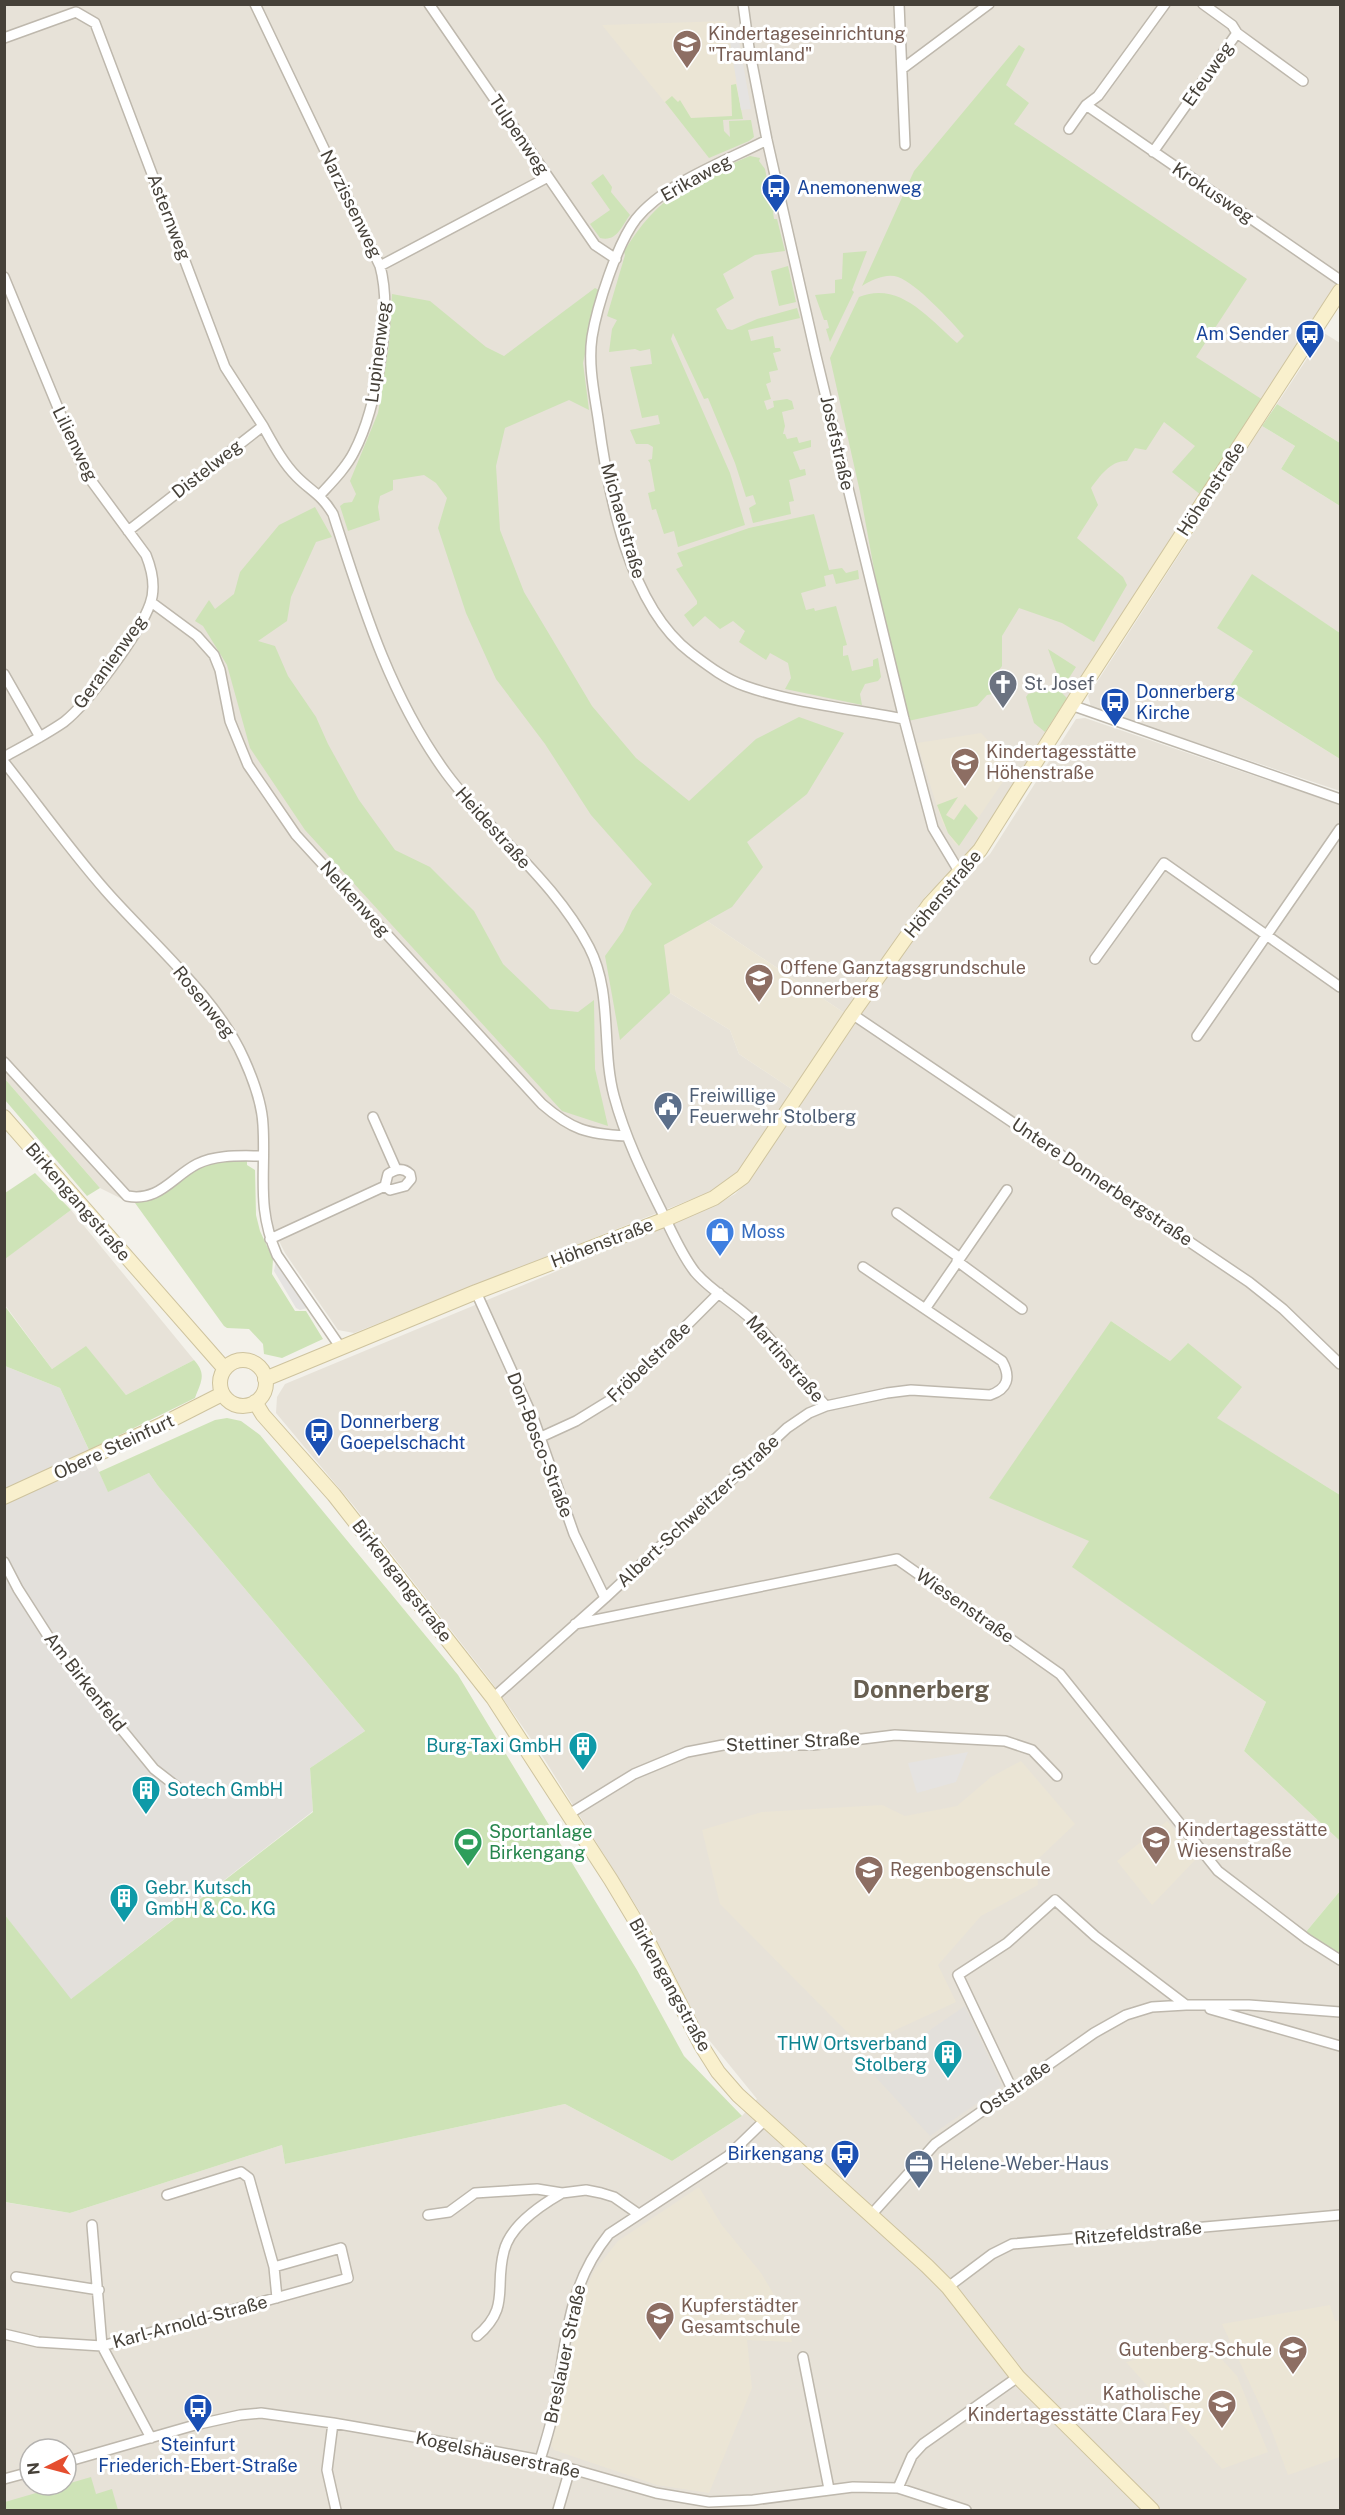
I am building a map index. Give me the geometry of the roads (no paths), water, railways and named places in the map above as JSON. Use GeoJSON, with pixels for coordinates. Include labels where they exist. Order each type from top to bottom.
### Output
{"type":"FeatureCollection","features":[{"type":"Feature","properties":{"kind":"street","name":"Narzissenweg"},"geometry":{"type":"LineString","coordinates":[[255,4],[380,266],[548,177]]}},
{"type":"Feature","properties":{"kind":"street","name":"Tulpenweg"},"geometry":{"type":"LineString","coordinates":[[429,4],[595,245],[616,259]]}},
{"type":"Feature","properties":{"kind":"street","name":"Josefstraße"},"geometry":{"type":"LineString","coordinates":[[743,4],[748,48],[767,140],[816,356],[904,719],[933,828],[960,873]]}},
{"type":"Feature","properties":{"kind":"street"},"geometry":{"type":"LineString","coordinates":[[899,4],[905,145]]}},
{"type":"Feature","properties":{"kind":"street"},"geometry":{"type":"LineString","coordinates":[[903,69],[989,4]]}},
{"type":"Feature","properties":{"kind":"street"},"geometry":{"type":"LineString","coordinates":[[1069,129],[1086,105],[1098,96],[1165,4]]}},
{"type":"Feature","properties":{"kind":"street","name":"Efeuweg"},"geometry":{"type":"LineString","coordinates":[[1153,152],[1237,33],[1232,25],[1203,4]]}},
{"type":"Feature","properties":{"kind":"street","name":"Asternweg"},"geometry":{"type":"LineString","coordinates":[[4,38],[76,12],[95,23],[225,367],[263,426]]}},
{"type":"Feature","properties":{"kind":"street"},"geometry":{"type":"LineString","coordinates":[[1237,33],[1303,81]]}},
{"type":"Feature","properties":{"kind":"street","name":"Krokusweg"},"geometry":{"type":"LineString","coordinates":[[1086,105],[1341,280]]}},
{"type":"Feature","properties":{"kind":"street","name":"Erikaweg"},"geometry":{"type":"LineString","coordinates":[[616,259],[636,220],[658,199],[699,174],[767,140]]}},
{"type":"Feature","properties":{"kind":"street","name":"Michaelstraße"},"geometry":{"type":"LineString","coordinates":[[616,259],[592,337],[592,381],[607,473],[616,509],[642,587],[664,627],[688,651],[714,670],[743,685],[772,693],[904,719]]}},
{"type":"Feature","properties":{"kind":"street","name":"Lupinenweg"},"geometry":{"type":"LineString","coordinates":[[320,495],[338,476],[354,453],[370,415],[378,375],[386,298],[386,286],[380,266]]}},
{"type":"Feature","properties":{"kind":"street","name":"Lilienweg"},"geometry":{"type":"LineString","coordinates":[[4,277],[76,454],[90,479],[146,555],[151,567],[153,585],[151,602]]}},
{"type":"Feature","properties":{"kind":"street","name":"Höhenstraße"},"geometry":{"type":"LineString","coordinates":[[266,1379],[476,1292],[666,1219],[714,1198],[743,1177],[852,1014],[929,905],[980,850],[1071,705],[1341,291]]}},
{"type":"Feature","properties":{"kind":"street","name":"Heidestraße"},"geometry":{"type":"LineString","coordinates":[[263,426],[278,453],[298,479],[320,495],[333,514],[382,656],[403,703],[425,743],[470,804],[570,915],[591,950],[602,978],[609,1074],[626,1136],[666,1219]]}},
{"type":"Feature","properties":{"kind":"street","name":"Distelweg"},"geometry":{"type":"LineString","coordinates":[[128,531],[263,426]]}},
{"type":"Feature","properties":{"kind":"street","name":"Nelkenweg"},"geometry":{"type":"LineString","coordinates":[[151,602],[197,636],[214,655],[220,670],[230,721],[248,765],[296,835],[542,1104],[566,1124],[590,1133],[626,1136]]}},
{"type":"Feature","properties":{"kind":"street","name":"Geranienweg"},"geometry":{"type":"LineString","coordinates":[[4,759],[64,721],[85,703],[142,622],[151,602]]}},
{"type":"Feature","properties":{"kind":"street"},"geometry":{"type":"LineString","coordinates":[[4,674],[40,737]]}},
{"type":"Feature","properties":{"kind":"street"},"geometry":{"type":"LineString","coordinates":[[1071,705],[1341,799]]}},
{"type":"Feature","properties":{"kind":"street","name":"Rosenweg"},"geometry":{"type":"LineString","coordinates":[[4,759],[104,889],[198,991],[235,1038],[259,1102],[263,1123],[262,1205],[270,1239],[277,1255],[341,1348]]}},
{"type":"Feature","properties":{"kind":"street"},"geometry":{"type":"LineString","coordinates":[[1197,1036],[1341,829]]}},
{"type":"Feature","properties":{"kind":"street"},"geometry":{"type":"LineString","coordinates":[[1095,959],[1164,863],[1341,987]]}},
{"type":"Feature","properties":{"kind":"street","name":"Untere Donnerbergstraße"},"geometry":{"type":"LineString","coordinates":[[852,1014],[1250,1282],[1283,1309],[1341,1364]]}},
{"type":"Feature","properties":{"kind":"street"},"geometry":{"type":"LineString","coordinates":[[4,1062],[127,1196],[136,1198],[152,1196],[198,1163],[212,1159],[263,1156]]}},
{"type":"Feature","properties":{"kind":"street","name":"Birkengangstraße"},"geometry":{"type":"LineString","coordinates":[[4,1117],[224,1368]]}},
{"type":"Feature","properties":{"kind":"street"},"geometry":{"type":"LineString","coordinates":[[373,1118],[396,1169]]}},
{"type":"Feature","properties":{"kind":"street"},"geometry":{"type":"LineString","coordinates":[[396,1169],[402,1169],[410,1174],[408,1183],[397,1190],[390,1190],[385,1186],[388,1174],[396,1169]]}},
{"type":"Feature","properties":{"kind":"street"},"geometry":{"type":"LineString","coordinates":[[270,1239],[385,1186]]}},
{"type":"Feature","properties":{"kind":"street"},"geometry":{"type":"LineString","coordinates":[[924,1309],[1007,1190]]}},
{"type":"Feature","properties":{"kind":"street"},"geometry":{"type":"LineString","coordinates":[[897,1213],[1022,1309]]}},
{"type":"Feature","properties":{"kind":"street","name":"Martinstraße"},"geometry":{"type":"LineString","coordinates":[[666,1219],[687,1260],[705,1283],[753,1321],[826,1407],[887,1392],[911,1390],[990,1395],[999,1392],[1008,1379],[1008,1371],[1002,1361],[863,1267]]}},
{"type":"Feature","properties":{"kind":"street","name":"Don-Bosco-Straße"},"geometry":{"type":"LineString","coordinates":[[476,1292],[541,1437],[574,1534],[605,1598]]}},
{"type":"Feature","properties":{"kind":"street","name":"Fröbelstraße"},"geometry":{"type":"LineString","coordinates":[[541,1437],[576,1421],[615,1397],[719,1293]]}},
{"type":"Feature","properties":{"kind":"street"},"geometry":{"type":"LineString","coordinates":[[248,1360],[256,1364],[266,1379],[264,1392],[255,1402],[239,1406],[230,1402],[222,1394],[219,1381],[224,1368],[231,1362],[248,1360]]}},
{"type":"Feature","properties":{"kind":"street","name":"Obere Steinfurt"},"geometry":{"type":"LineString","coordinates":[[4,1497],[163,1424],[222,1394]]}},
{"type":"Feature","properties":{"kind":"street","name":"Birkengangstraße"},"geometry":{"type":"LineString","coordinates":[[255,1402],[263,1415],[334,1495],[493,1698],[650,1945],[701,2045],[738,2094],[948,2288],[1018,2377],[1152,2511]]}},
{"type":"Feature","properties":{"kind":"street","name":"Albert-Schweitzer-Straße"},"geometry":{"type":"LineString","coordinates":[[575,1624],[787,1428],[809,1413],[826,1407]]}},
{"type":"Feature","properties":{"kind":"street","name":"Wiesenstraße"},"geometry":{"type":"LineString","coordinates":[[575,1624],[897,1559],[1060,1674],[1218,1871],[1306,1939],[1341,1960]]}},
{"type":"Feature","properties":{"kind":"street","name":"Am Birkenfeld"},"geometry":{"type":"LineString","coordinates":[[4,1562],[18,1589],[57,1650],[154,1769],[181,1790]]}},
{"type":"Feature","properties":{"kind":"street"},"geometry":{"type":"LineString","coordinates":[[493,1698],[575,1624]]}},
{"type":"Feature","properties":{"kind":"street","name":"Stettiner Straße"},"geometry":{"type":"LineString","coordinates":[[568,1814],[634,1774],[687,1752],[723,1745],[813,1745],[895,1735],[1005,1742],[1032,1750],[1057,1776]]}},
{"type":"Feature","properties":{"kind":"street"},"geometry":{"type":"LineString","coordinates":[[1012,2089],[958,1975],[1007,1942],[1055,1900],[1095,1936],[1186,2005]]}},
{"type":"Feature","properties":{"kind":"street","name":"Oststraße"},"geometry":{"type":"LineString","coordinates":[[871,2215],[935,2144],[1012,2089],[1118,2019],[1142,2009],[1186,2005],[1249,2005],[1341,2012]]}},
{"type":"Feature","properties":{"kind":"street"},"geometry":{"type":"LineString","coordinates":[[1199,2006],[1341,2046]]}},
{"type":"Feature","properties":{"kind":"street","name":"Breslauer Straße"},"geometry":{"type":"LineString","coordinates":[[540,2460],[556,2401],[573,2298],[594,2252],[609,2234],[637,2213],[728,2156],[765,2120]]}},
{"type":"Feature","properties":{"kind":"street","name":"Karl-Arnold-Straße"},"geometry":{"type":"LineString","coordinates":[[168,2195],[241,2172],[249,2178],[274,2267],[277,2298]]}},
{"type":"Feature","properties":{"kind":"street"},"geometry":{"type":"LineString","coordinates":[[428,2215],[449,2212],[475,2193],[537,2189],[562,2193],[586,2190],[601,2193],[614,2197],[637,2213]]}},
{"type":"Feature","properties":{"kind":"street"},"geometry":{"type":"LineString","coordinates":[[477,2336],[491,2325],[497,2312],[504,2250],[511,2236],[539,2208],[562,2193]]}},
{"type":"Feature","properties":{"kind":"street","name":"Ritzefeldstraße"},"geometry":{"type":"LineString","coordinates":[[948,2288],[992,2254],[1012,2244],[1341,2216]]}},
{"type":"Feature","properties":{"kind":"street"},"geometry":{"type":"LineString","coordinates":[[92,2225],[102,2346],[151,2438]]}},
{"type":"Feature","properties":{"kind":"street","name":"Karl-Arnold-Straße"},"geometry":{"type":"LineString","coordinates":[[4,2334],[38,2342],[102,2346],[348,2278],[341,2248],[274,2267]]}},
{"type":"Feature","properties":{"kind":"street"},"geometry":{"type":"LineString","coordinates":[[16,2277],[99,2290]]}},
{"type":"Feature","properties":{"kind":"street"},"geometry":{"type":"LineString","coordinates":[[803,2357],[829,2489]]}},
{"type":"Feature","properties":{"kind":"street"},"geometry":{"type":"LineString","coordinates":[[898,2488],[912,2456],[923,2444],[1018,2377]]}},
{"type":"Feature","properties":{"kind":"street","name":"Kogelshäuserstraße"},"geometry":{"type":"LineString","coordinates":[[78,2459],[240,2415],[261,2413],[333,2423],[540,2460],[656,2493],[709,2502],[753,2500],[853,2487],[898,2488],[946,2502],[966,2511]]}},
{"type":"Feature","properties":{"kind":"street"},"geometry":{"type":"LineString","coordinates":[[333,2423],[327,2470],[336,2511]]}},
{"type":"Feature","properties":{"kind":"street"},"geometry":{"type":"LineString","coordinates":[[558,2511],[570,2469]]}},
{"type":"Feature","properties":{"kind":"place","name":"Kindertageseinrichtung \"Traumland\""},"geometry":{"type":"Point","coordinates":[687,70]}},
{"type":"Feature","properties":{"kind":"place","name":"Anemonenweg"},"geometry":{"type":"Point","coordinates":[776,214]}},
{"type":"Feature","properties":{"kind":"place","name":"Am Sender"},"geometry":{"type":"Point","coordinates":[1310,360]}},
{"type":"Feature","properties":{"kind":"place","name":"St. Josef"},"geometry":{"type":"Point","coordinates":[1003,710]}},
{"type":"Feature","properties":{"kind":"place","name":"Donnerberg Kirche"},"geometry":{"type":"Point","coordinates":[1115,728]}},
{"type":"Feature","properties":{"kind":"place","name":"Kindertagesstätte Höhenstraße"},"geometry":{"type":"Point","coordinates":[965,788]}},
{"type":"Feature","properties":{"kind":"place","name":"Offene Ganztagsgrundschule Donnerberg"},"geometry":{"type":"Point","coordinates":[759,1004]}},
{"type":"Feature","properties":{"kind":"place","name":"Freiwillige Feuerwehr Stolberg"},"geometry":{"type":"Point","coordinates":[668,1132]}},
{"type":"Feature","properties":{"kind":"place","name":"Moss"},"geometry":{"type":"Point","coordinates":[720,1258]}},
{"type":"Feature","properties":{"kind":"place","name":"Donnerberg Goepelschacht"},"geometry":{"type":"Point","coordinates":[319,1458]}},
{"type":"Feature","properties":{"kind":"place","name":"Burg-Taxi GmbH"},"geometry":{"type":"Point","coordinates":[583,1772]}},
{"type":"Feature","properties":{"kind":"place","name":"Sotech GmbH"},"geometry":{"type":"Point","coordinates":[146,1816]}},
{"type":"Feature","properties":{"kind":"place","name":"Kindertagesstätte Wiesenstraße"},"geometry":{"type":"Point","coordinates":[1156,1866]}},
{"type":"Feature","properties":{"kind":"place","name":"Sportanlage Birkengang"},"geometry":{"type":"Point","coordinates":[468,1868]}},
{"type":"Feature","properties":{"kind":"place","name":"Regenbogenschule"},"geometry":{"type":"Point","coordinates":[869,1896]}},
{"type":"Feature","properties":{"kind":"place","name":"Gebr. Kutsch GmbH & Co. KG"},"geometry":{"type":"Point","coordinates":[124,1924]}},
{"type":"Feature","properties":{"kind":"place","name":"THW Ortsverband Stolberg"},"geometry":{"type":"Point","coordinates":[948,2080]}},
{"type":"Feature","properties":{"kind":"place","name":"Birkengang"},"geometry":{"type":"Point","coordinates":[845,2180]}},
{"type":"Feature","properties":{"kind":"place","name":"Helene-Weber-Haus"},"geometry":{"type":"Point","coordinates":[919,2190]}},
{"type":"Feature","properties":{"kind":"place","name":"Kupferstädter Gesamtschule"},"geometry":{"type":"Point","coordinates":[660,2342]}},
{"type":"Feature","properties":{"kind":"place","name":"Gutenberg-Schule"},"geometry":{"type":"Point","coordinates":[1293,2376]}},
{"type":"Feature","properties":{"kind":"place","name":"Katholische Kindertagesstätte Clara Fey"},"geometry":{"type":"Point","coordinates":[1222,2430]}},
{"type":"Feature","properties":{"kind":"place","name":"Steinfurt Friederich-Ebert-Straße"},"geometry":{"type":"Point","coordinates":[198,2434]}},
{"type":"Feature","properties":{"kind":"district","name":"Donnerberg"},"geometry":{"type":"Point","coordinates":[921,1690]}}]}
